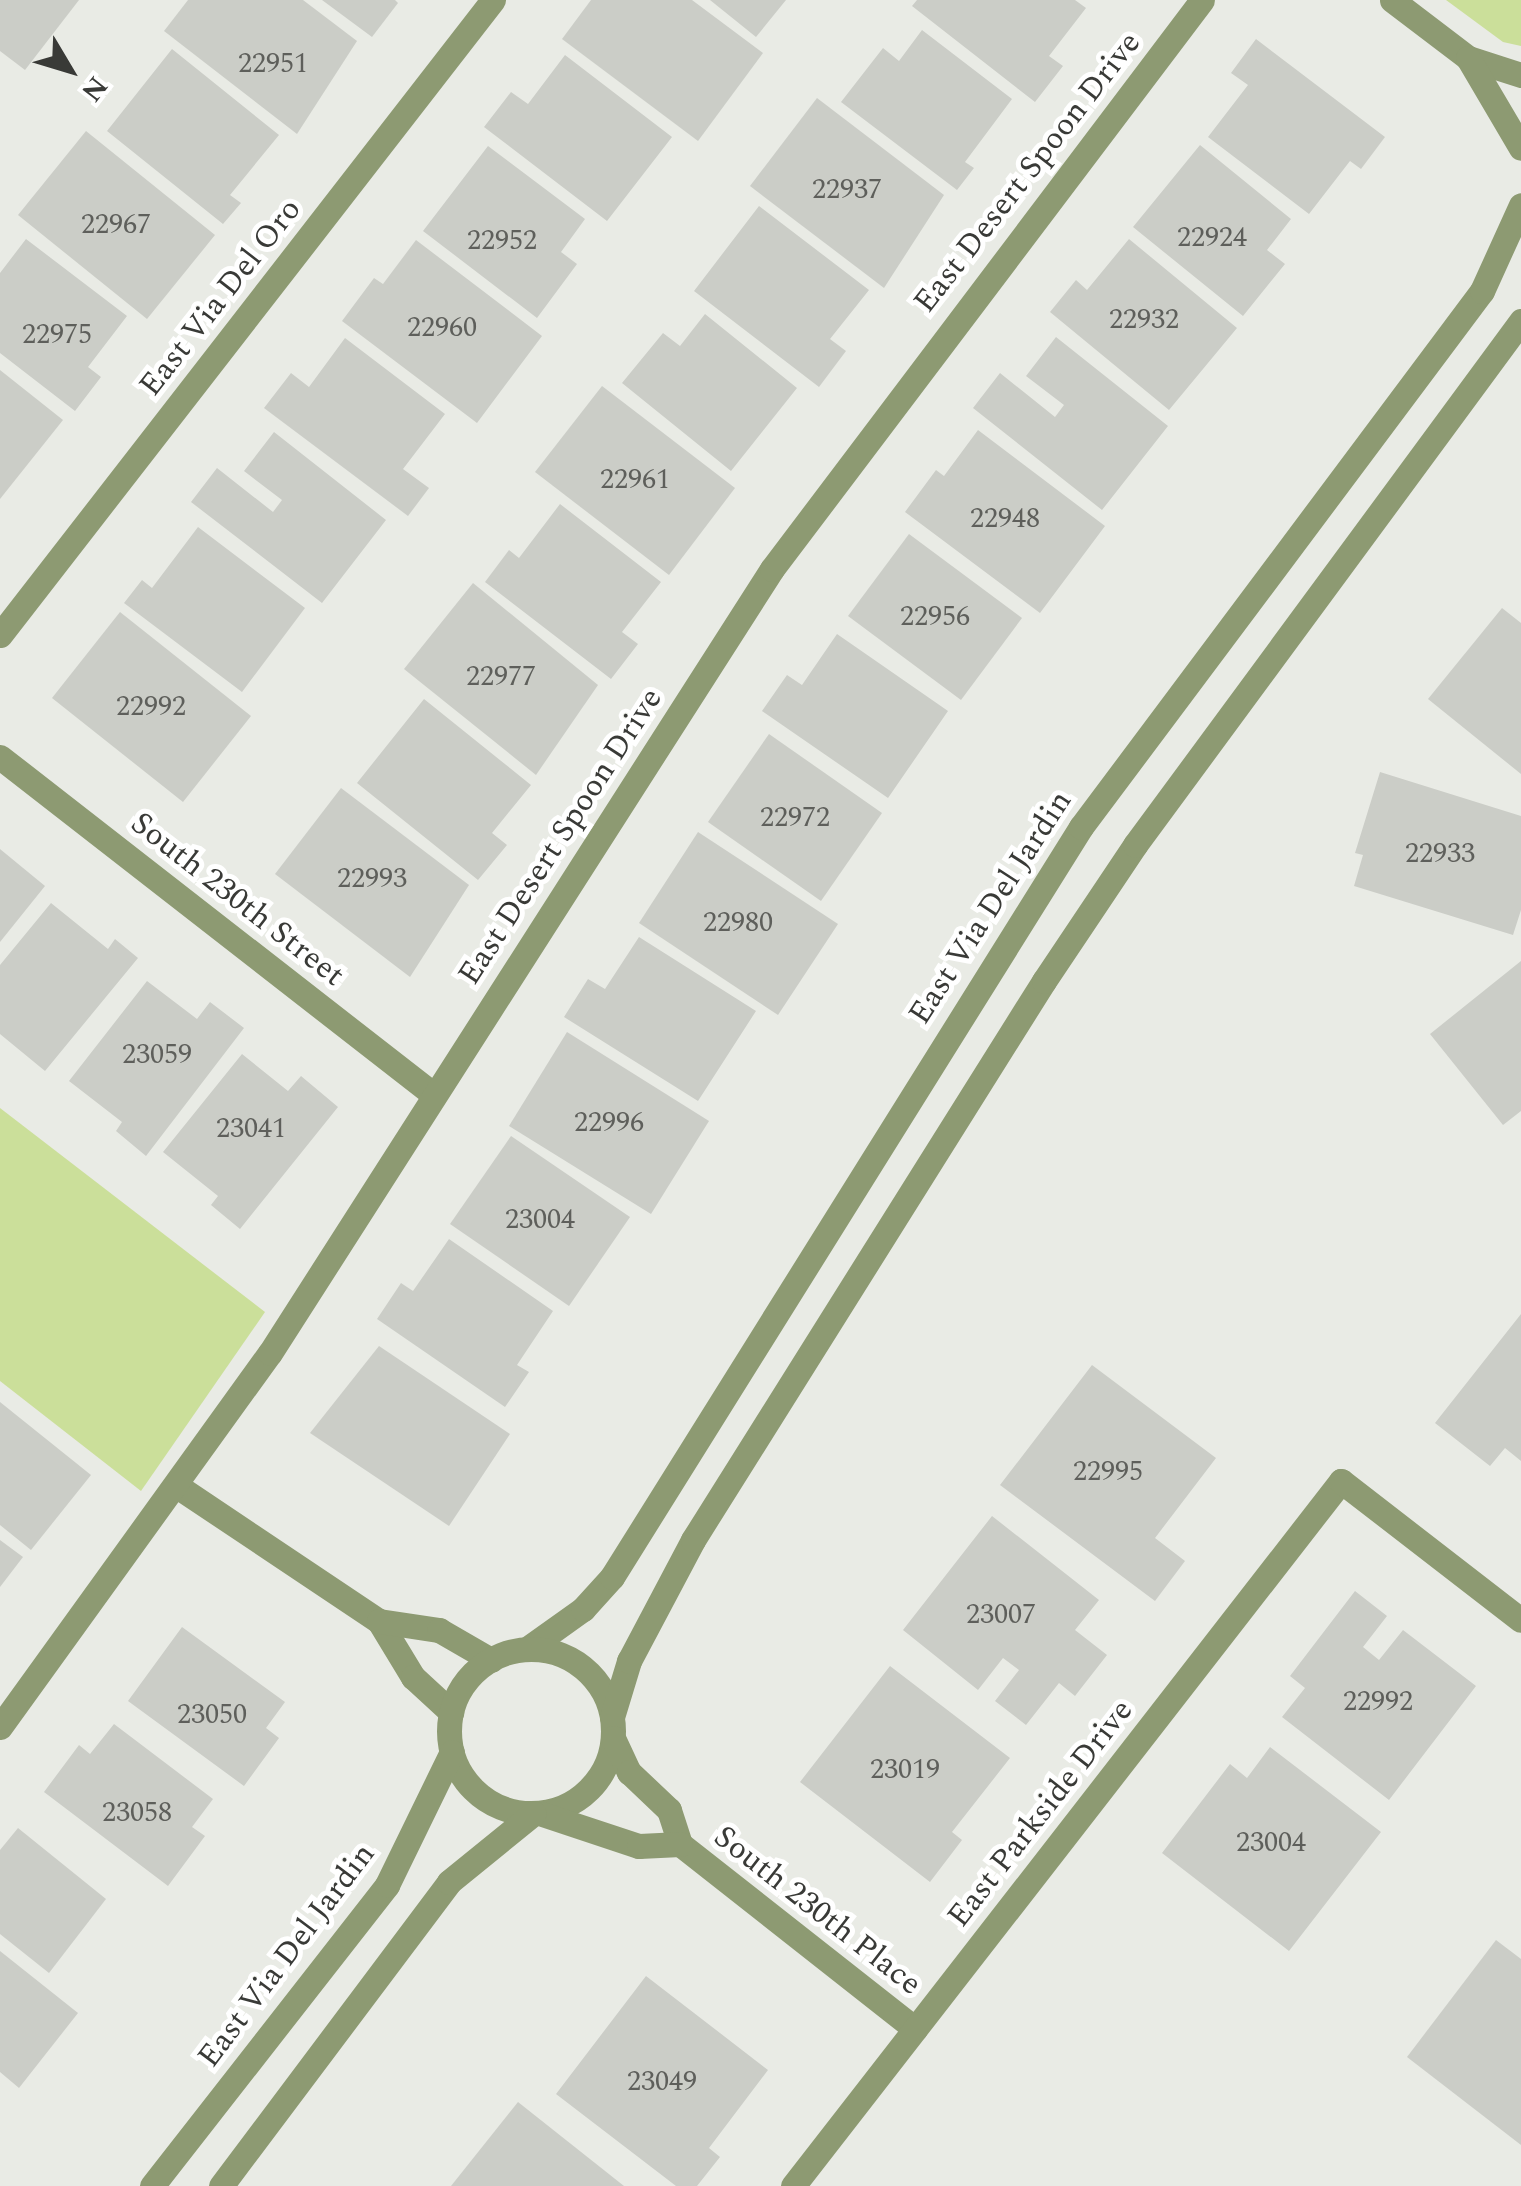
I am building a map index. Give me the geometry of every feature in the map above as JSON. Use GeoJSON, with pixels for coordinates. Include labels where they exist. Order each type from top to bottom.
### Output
{"type":"FeatureCollection","features":[{"type":"Feature","properties":{"kind":"street","name":"East Via Del Oro"},"geometry":{"type":"LineString","coordinates":[[0,635],[493,0]]}},
{"type":"Feature","properties":{"kind":"street","name":"East Desert Spoon Drive"},"geometry":{"type":"LineString","coordinates":[[0,1727],[178,1486],[792,540],[1202,0]]}},
{"type":"Feature","properties":{"kind":"street"},"geometry":{"type":"LineString","coordinates":[[1392,0],[1468,58],[1521,75]]}},
{"type":"Feature","properties":{"kind":"street"},"geometry":{"type":"LineString","coordinates":[[1468,58],[1521,148]]}},
{"type":"Feature","properties":{"kind":"street","name":"East Via Del Jardin"},"geometry":{"type":"LineString","coordinates":[[526,1649],[583,1610],[612,1577],[1081,827],[1482,291],[1521,206]]}},
{"type":"Feature","properties":{"kind":"street"},"geometry":{"type":"LineString","coordinates":[[221,2186],[449,1882],[536,1813],[588,1789],[612,1728],[629,1660],[693,1540],[1044,982],[1135,846],[1521,321]]}},
{"type":"Feature","properties":{"kind":"street","name":"South 230th Street"},"geometry":{"type":"LineString","coordinates":[[0,757],[434,1095]]}},
{"type":"Feature","properties":{"kind":"street","name":"East Parkside Drive"},"geometry":{"type":"LineString","coordinates":[[793,2186],[1341,1482],[1521,1620]]}},
{"type":"Feature","properties":{"kind":"street"},"geometry":{"type":"LineString","coordinates":[[178,1486],[379,1622],[414,1676],[452,1712]]}},
{"type":"Feature","properties":{"kind":"street"},"geometry":{"type":"LineString","coordinates":[[379,1622],[439,1630],[491,1660]]}},
{"type":"Feature","properties":{"kind":"street"},"geometry":{"type":"LineString","coordinates":[[536,1813],[502,1807],[474,1790],[452,1752],[452,1712],[473,1673],[491,1660],[526,1649],[572,1660],[598,1685],[612,1728]]}},
{"type":"Feature","properties":{"kind":"street","name":"South 230th Place"},"geometry":{"type":"LineString","coordinates":[[612,1728],[629,1772],[669,1810],[680,1844],[915,2028]]}},
{"type":"Feature","properties":{"kind":"street","name":"East Via Del Jardin"},"geometry":{"type":"LineString","coordinates":[[152,2186],[386,1885],[452,1752]]}},
{"type":"Feature","properties":{"kind":"street","name":"South 230th Place"},"geometry":{"type":"LineString","coordinates":[[536,1813],[638,1846],[680,1844]]}},
{"type":"Feature","properties":{"kind":"green space"},"geometry":{"type":"Polygon","coordinates":[[[1446,0],[1521,0],[1521,46],[1503,42],[1446,0]]]}},
{"type":"Feature","properties":{"kind":"green space"},"geometry":{"type":"Polygon","coordinates":[[[0,1108],[265,1312],[141,1491],[0,1381],[0,1108]]]}},
{"type":"Feature","properties":{"kind":"building"},"geometry":{"type":"Polygon","coordinates":[[[0,0],[79,0],[25,70],[0,51],[0,0]]]}},
{"type":"Feature","properties":{"kind":"building"},"geometry":{"type":"Polygon","coordinates":[[[188,0],[303,0],[357,41],[297,134],[164,31],[188,0]]]}},
{"type":"Feature","properties":{"kind":"building"},"geometry":{"type":"Polygon","coordinates":[[[322,0],[395,0],[398,3],[372,37],[322,0]]]}},
{"type":"Feature","properties":{"kind":"building"},"geometry":{"type":"Polygon","coordinates":[[[591,0],[692,0],[763,53],[698,141],[562,39],[591,0]]]}},
{"type":"Feature","properties":{"kind":"building"},"geometry":{"type":"Polygon","coordinates":[[[710,0],[786,0],[756,37],[710,0]]]}},
{"type":"Feature","properties":{"kind":"building"},"geometry":{"type":"Polygon","coordinates":[[[917,0],[1075,0],[1086,8],[1049,56],[1063,66],[1035,102],[912,6],[917,0]]]}},
{"type":"Feature","properties":{"kind":"building"},"geometry":{"type":"Polygon","coordinates":[[[922,30],[1012,99],[965,162],[974,168],[957,190],[841,102],[883,48],[899,61],[922,30]]]}},
{"type":"Feature","properties":{"kind":"building"},"geometry":{"type":"Polygon","coordinates":[[[1256,39],[1385,137],[1361,169],[1350,161],[1309,214],[1208,137],[1248,85],[1231,73],[1256,39]]]}},
{"type":"Feature","properties":{"kind":"building"},"geometry":{"type":"Polygon","coordinates":[[[172,49],[279,135],[230,195],[241,203],[223,224],[107,131],[172,49]]]}},
{"type":"Feature","properties":{"kind":"building"},"geometry":{"type":"Polygon","coordinates":[[[565,55],[672,137],[607,221],[484,127],[511,92],[528,104],[565,55]]]}},
{"type":"Feature","properties":{"kind":"building"},"geometry":{"type":"Polygon","coordinates":[[[817,98],[944,195],[884,288],[750,186],[817,98]]]}},
{"type":"Feature","properties":{"kind":"building"},"geometry":{"type":"Polygon","coordinates":[[[86,131],[215,235],[147,319],[18,215],[86,131]]]}},
{"type":"Feature","properties":{"kind":"building"},"geometry":{"type":"Polygon","coordinates":[[[1200,145],[1291,219],[1267,250],[1285,264],[1243,316],[1133,227],[1200,145]]]}},
{"type":"Feature","properties":{"kind":"building"},"geometry":{"type":"Polygon","coordinates":[[[488,146],[585,219],[561,252],[577,264],[537,318],[423,231],[488,146]]]}},
{"type":"Feature","properties":{"kind":"building"},"geometry":{"type":"Polygon","coordinates":[[[759,206],[869,290],[830,339],[846,351],[819,387],[694,291],[759,206]]]}},
{"type":"Feature","properties":{"kind":"building"},"geometry":{"type":"Polygon","coordinates":[[[26,239],[127,316],[88,367],[101,377],[75,411],[0,353],[0,273],[26,239]]]}},
{"type":"Feature","properties":{"kind":"building"},"geometry":{"type":"Polygon","coordinates":[[[1129,239],[1237,328],[1169,410],[1050,312],[1076,280],[1087,290],[1129,239]]]}},
{"type":"Feature","properties":{"kind":"building"},"geometry":{"type":"Polygon","coordinates":[[[416,240],[542,336],[477,423],[342,321],[374,278],[383,284],[416,240]]]}},
{"type":"Feature","properties":{"kind":"building"},"geometry":{"type":"Polygon","coordinates":[[[705,314],[797,388],[731,471],[622,383],[663,333],[680,346],[705,314]]]}},
{"type":"Feature","properties":{"kind":"building"},"geometry":{"type":"Polygon","coordinates":[[[1056,337],[1168,426],[1102,510],[973,408],[1000,373],[1055,417],[1064,405],[1026,376],[1056,337]]]}},
{"type":"Feature","properties":{"kind":"building"},"geometry":{"type":"Polygon","coordinates":[[[345,338],[445,414],[403,469],[429,488],[408,516],[264,408],[291,373],[309,387],[345,338]]]}},
{"type":"Feature","properties":{"kind":"building"},"geometry":{"type":"Polygon","coordinates":[[[0,370],[63,420],[0,499],[0,370]]]}},
{"type":"Feature","properties":{"kind":"building"},"geometry":{"type":"Polygon","coordinates":[[[602,386],[735,488],[669,575],[535,472],[602,386]]]}},
{"type":"Feature","properties":{"kind":"building"},"geometry":{"type":"Polygon","coordinates":[[[978,430],[1105,526],[1040,613],[905,512],[936,470],[944,476],[978,430]]]}},
{"type":"Feature","properties":{"kind":"building"},"geometry":{"type":"Polygon","coordinates":[[[274,432],[386,520],[322,603],[191,502],[217,468],[273,512],[282,500],[244,471],[274,432]]]}},
{"type":"Feature","properties":{"kind":"building"},"geometry":{"type":"Polygon","coordinates":[[[560,504],[661,582],[622,632],[638,644],[611,679],[485,582],[509,550],[519,558],[560,504]]]}},
{"type":"Feature","properties":{"kind":"building"},"geometry":{"type":"Polygon","coordinates":[[[198,527],[305,608],[242,692],[124,603],[142,580],[152,588],[198,527]]]}},
{"type":"Feature","properties":{"kind":"building"},"geometry":{"type":"Polygon","coordinates":[[[909,534],[1022,618],[961,700],[848,616],[909,534]]]}},
{"type":"Feature","properties":{"kind":"building"},"geometry":{"type":"Polygon","coordinates":[[[473,583],[598,685],[536,775],[404,669],[473,583]]]}},
{"type":"Feature","properties":{"kind":"building"},"geometry":{"type":"Polygon","coordinates":[[[1502,608],[1521,623],[1521,774],[1428,699],[1502,608]]]}},
{"type":"Feature","properties":{"kind":"building"},"geometry":{"type":"Polygon","coordinates":[[[120,612],[251,716],[183,802],[52,698],[120,612]]]}},
{"type":"Feature","properties":{"kind":"building"},"geometry":{"type":"Polygon","coordinates":[[[837,634],[948,711],[888,798],[762,711],[787,675],[802,685],[837,634]]]}},
{"type":"Feature","properties":{"kind":"building"},"geometry":{"type":"Polygon","coordinates":[[[424,699],[531,785],[492,833],[507,845],[478,880],[357,783],[424,699]]]}},
{"type":"Feature","properties":{"kind":"building"},"geometry":{"type":"Polygon","coordinates":[[[769,734],[882,813],[821,901],[708,822],[769,734]]]}},
{"type":"Feature","properties":{"kind":"building"},"geometry":{"type":"Polygon","coordinates":[[[1380,772],[1521,816],[1521,910],[1513,935],[1354,886],[1363,855],[1355,853],[1380,772]]]}},
{"type":"Feature","properties":{"kind":"building"},"geometry":{"type":"Polygon","coordinates":[[[341,788],[469,885],[410,977],[275,874],[341,788]]]}},
{"type":"Feature","properties":{"kind":"building"},"geometry":{"type":"Polygon","coordinates":[[[698,832],[838,924],[778,1015],[639,923],[698,832]]]}},
{"type":"Feature","properties":{"kind":"building"},"geometry":{"type":"Polygon","coordinates":[[[0,849],[45,886],[0,942],[0,849]]]}},
{"type":"Feature","properties":{"kind":"building"},"geometry":{"type":"Polygon","coordinates":[[[51,903],[108,949],[115,939],[138,958],[45,1071],[0,1034],[0,965],[51,903]]]}},
{"type":"Feature","properties":{"kind":"building"},"geometry":{"type":"Polygon","coordinates":[[[639,937],[756,1011],[698,1101],[564,1017],[588,979],[605,989],[639,937]]]}},
{"type":"Feature","properties":{"kind":"building"},"geometry":{"type":"Polygon","coordinates":[[[1521,961],[1521,1111],[1503,1125],[1430,1034],[1521,961]]]}},
{"type":"Feature","properties":{"kind":"building"},"geometry":{"type":"Polygon","coordinates":[[[147,981],[197,1019],[210,1002],[244,1028],[146,1156],[116,1131],[122,1122],[69,1081],[147,981]]]}},
{"type":"Feature","properties":{"kind":"building"},"geometry":{"type":"Polygon","coordinates":[[[567,1032],[709,1121],[651,1214],[509,1126],[567,1032]]]}},
{"type":"Feature","properties":{"kind":"building"},"geometry":{"type":"Polygon","coordinates":[[[242,1054],[288,1091],[301,1076],[338,1107],[240,1229],[211,1205],[218,1196],[163,1152],[242,1054]]]}},
{"type":"Feature","properties":{"kind":"building"},"geometry":{"type":"Polygon","coordinates":[[[511,1136],[630,1217],[569,1306],[450,1224],[511,1136]]]}},
{"type":"Feature","properties":{"kind":"building"},"geometry":{"type":"Polygon","coordinates":[[[449,1239],[553,1311],[517,1365],[529,1372],[505,1407],[377,1319],[401,1283],[413,1291],[449,1239]]]}},
{"type":"Feature","properties":{"kind":"building"},"geometry":{"type":"Polygon","coordinates":[[[1521,1314],[1521,1461],[1505,1448],[1490,1466],[1435,1423],[1521,1314]]]}},
{"type":"Feature","properties":{"kind":"building"},"geometry":{"type":"Polygon","coordinates":[[[379,1346],[510,1434],[449,1526],[310,1433],[379,1346]]]}},
{"type":"Feature","properties":{"kind":"building"},"geometry":{"type":"Polygon","coordinates":[[[1092,1365],[1216,1458],[1155,1538],[1185,1561],[1155,1601],[1000,1485],[1092,1365]]]}},
{"type":"Feature","properties":{"kind":"building"},"geometry":{"type":"Polygon","coordinates":[[[0,1402],[91,1475],[31,1550],[0,1525],[0,1402]]]}},
{"type":"Feature","properties":{"kind":"building"},"geometry":{"type":"Polygon","coordinates":[[[992,1516],[1099,1600],[1075,1630],[1107,1655],[1075,1696],[1059,1683],[1026,1725],[995,1701],[1019,1670],[1003,1658],[978,1690],[903,1630],[992,1516]]]}},
{"type":"Feature","properties":{"kind":"building"},"geometry":{"type":"Polygon","coordinates":[[[0,1540],[23,1557],[0,1587],[0,1540]]]}},
{"type":"Feature","properties":{"kind":"building"},"geometry":{"type":"Polygon","coordinates":[[[1355,1591],[1387,1616],[1363,1647],[1379,1660],[1403,1630],[1476,1686],[1389,1800],[1282,1717],[1305,1688],[1290,1676],[1355,1591]]]}},
{"type":"Feature","properties":{"kind":"building"},"geometry":{"type":"Polygon","coordinates":[[[182,1627],[285,1702],[266,1728],[279,1738],[244,1786],[128,1701],[182,1627]]]}},
{"type":"Feature","properties":{"kind":"building"},"geometry":{"type":"Polygon","coordinates":[[[890,1666],[1010,1758],[952,1832],[962,1840],[930,1882],[800,1782],[890,1666]]]}},
{"type":"Feature","properties":{"kind":"building"},"geometry":{"type":"Polygon","coordinates":[[[114,1724],[213,1799],[192,1827],[205,1836],[168,1886],[44,1792],[79,1745],[90,1754],[114,1724]]]}},
{"type":"Feature","properties":{"kind":"building"},"geometry":{"type":"Polygon","coordinates":[[[1270,1747],[1381,1832],[1289,1951],[1162,1853],[1230,1764],[1247,1778],[1270,1747]]]}},
{"type":"Feature","properties":{"kind":"building"},"geometry":{"type":"Polygon","coordinates":[[[18,1828],[106,1899],[49,1973],[0,1934],[0,1850],[18,1828]]]}},
{"type":"Feature","properties":{"kind":"building"},"geometry":{"type":"Polygon","coordinates":[[[1496,1940],[1521,1959],[1521,2145],[1407,2057],[1496,1940]]]}},
{"type":"Feature","properties":{"kind":"building"},"geometry":{"type":"Polygon","coordinates":[[[0,1951],[78,2013],[19,2088],[0,2072],[0,1951]]]}},
{"type":"Feature","properties":{"kind":"building"},"geometry":{"type":"Polygon","coordinates":[[[646,1976],[768,2070],[709,2148],[720,2157],[697,2186],[676,2186],[556,2094],[646,1976]]]}},
{"type":"Feature","properties":{"kind":"building"},"geometry":{"type":"Polygon","coordinates":[[[518,2102],[624,2186],[451,2186],[518,2102]]]}}]}
